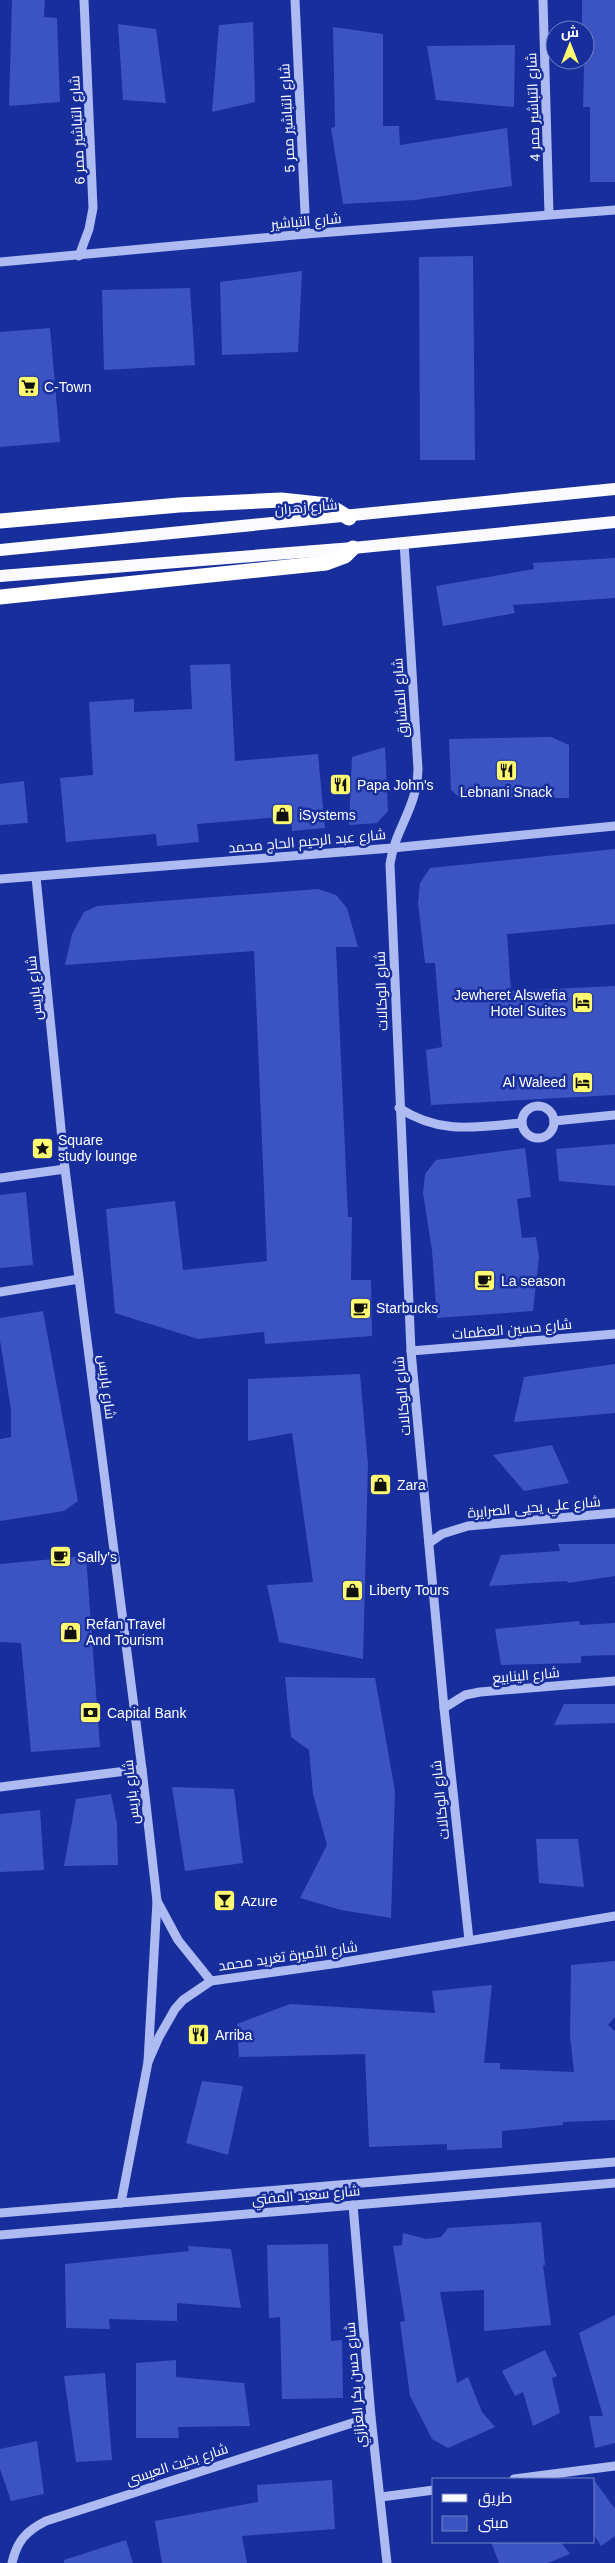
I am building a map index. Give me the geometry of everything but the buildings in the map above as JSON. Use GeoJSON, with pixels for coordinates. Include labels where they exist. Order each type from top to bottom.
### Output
{"type":"FeatureCollection","features":[{"type":"Feature","properties":{"kind":"highway"},"geometry":{"type":"LineString","coordinates":[[0,521],[179,505],[273,500],[328,505],[348,518]]}},
{"type":"Feature","properties":{"kind":"highway"},"geometry":{"type":"LineString","coordinates":[[0,597],[326,563],[345,556],[353,548]]}},
{"type":"Feature","properties":{"kind":"main road","name":"شارع زهران"},"geometry":{"type":"LineString","coordinates":[[0,550],[348,518],[615,490]]}},
{"type":"Feature","properties":{"kind":"main road"},"geometry":{"type":"LineString","coordinates":[[0,576],[353,548],[615,522]]}},
{"type":"Feature","properties":{"kind":"street","name":"شارع التباشير ممر 6"},"geometry":{"type":"LineString","coordinates":[[79,256],[94,208],[84,0]]}},
{"type":"Feature","properties":{"kind":"street","name":"شارع التباشير ممر 5"},"geometry":{"type":"LineString","coordinates":[[295,0],[306,234]]}},
{"type":"Feature","properties":{"kind":"street","name":"شارع التباشير ممر 4"},"geometry":{"type":"LineString","coordinates":[[544,0],[550,214]]}},
{"type":"Feature","properties":{"kind":"street","name":"شارع التباشير"},"geometry":{"type":"LineString","coordinates":[[0,262],[306,234],[615,210]]}},
{"type":"Feature","properties":{"kind":"street","name":"شارع المشارق"},"geometry":{"type":"LineString","coordinates":[[392,848],[413,805],[418,788],[404,542]]}},
{"type":"Feature","properties":{"kind":"street","name":"شارع عبد الرحيم الحاج محمد"},"geometry":{"type":"LineString","coordinates":[[0,879],[392,848],[615,826]]}},
{"type":"Feature","properties":{"kind":"street","name":"شارع الوكالات"},"geometry":{"type":"LineString","coordinates":[[392,848],[390,878],[411,1351],[444,1708],[469,1940]]}},
{"type":"Feature","properties":{"kind":"street","name":"شارع باريس"},"geometry":{"type":"LineString","coordinates":[[36,877],[65,1168],[157,1901],[148,2062]]}},
{"type":"Feature","properties":{"kind":"street"},"geometry":{"type":"LineString","coordinates":[[537,1106],[549,1110],[554,1121],[550,1132],[539,1138],[528,1134],[522,1123],[526,1111],[537,1106]]}},
{"type":"Feature","properties":{"kind":"street"},"geometry":{"type":"LineString","coordinates":[[399,1108],[413,1117],[446,1128],[522,1123]]}},
{"type":"Feature","properties":{"kind":"street"},"geometry":{"type":"LineString","coordinates":[[554,1121],[615,1115]]}},
{"type":"Feature","properties":{"kind":"street"},"geometry":{"type":"LineString","coordinates":[[0,1178],[65,1168]]}},
{"type":"Feature","properties":{"kind":"street"},"geometry":{"type":"LineString","coordinates":[[0,1292],[79,1279]]}},
{"type":"Feature","properties":{"kind":"street","name":"شارع حسين العظمات"},"geometry":{"type":"LineString","coordinates":[[411,1351],[615,1334]]}},
{"type":"Feature","properties":{"kind":"street","name":"شارع علي يحيى الصرايرة"},"geometry":{"type":"LineString","coordinates":[[429,1543],[442,1534],[468,1526],[615,1513]]}},
{"type":"Feature","properties":{"kind":"street","name":"شارع الينابيع"},"geometry":{"type":"LineString","coordinates":[[444,1708],[465,1695],[480,1692],[615,1681]]}},
{"type":"Feature","properties":{"kind":"street"},"geometry":{"type":"LineString","coordinates":[[0,1787],[142,1770]]}},
{"type":"Feature","properties":{"kind":"street","name":"شارع باريس"},"geometry":{"type":"LineString","coordinates":[[157,1901],[178,1940],[211,1981]]}},
{"type":"Feature","properties":{"kind":"street","name":"شارع الأميرة تغريد محمد"},"geometry":{"type":"LineString","coordinates":[[120,2203],[148,2062],[159,2037],[183,2000],[211,1981],[339,1963],[615,1916]]}},
{"type":"Feature","properties":{"kind":"street","name":"شارع سعيد المفتي"},"geometry":{"type":"LineString","coordinates":[[0,2213],[615,2162]]}},
{"type":"Feature","properties":{"kind":"street","name":"شارع سعيد المفتي"},"geometry":{"type":"LineString","coordinates":[[0,2235],[615,2183]]}},
{"type":"Feature","properties":{"kind":"street","name":"شارع حسن بكر العزازي"},"geometry":{"type":"LineString","coordinates":[[353,2205],[371,2417],[387,2563]]}},
{"type":"Feature","properties":{"kind":"street","name":"شارع بخيت العيسى"},"geometry":{"type":"LineString","coordinates":[[12,2563],[15,2548],[22,2537],[46,2520],[371,2417]]}},
{"type":"Feature","properties":{"kind":"street"},"geometry":{"type":"LineString","coordinates":[[522,2478],[615,2466]]}},
{"type":"Feature","properties":{"kind":"street"},"geometry":{"type":"LineString","coordinates":[[381,2497],[432,2490]]}},
{"type":"Feature","properties":{"kind":"place","name":"C-Town"},"geometry":{"type":"Point","coordinates":[28,387]}},
{"type":"Feature","properties":{"kind":"place","name":"Lebnani Snack"},"geometry":{"type":"Point","coordinates":[506,770]}},
{"type":"Feature","properties":{"kind":"place","name":"Papa John's"},"geometry":{"type":"Point","coordinates":[341,785]}},
{"type":"Feature","properties":{"kind":"place","name":"iSystems"},"geometry":{"type":"Point","coordinates":[283,815]}},
{"type":"Feature","properties":{"kind":"place","name":"Jewheret Alswefia Hotel Suites"},"geometry":{"type":"Point","coordinates":[582,1003]}},
{"type":"Feature","properties":{"kind":"place","name":"Al Waleed"},"geometry":{"type":"Point","coordinates":[582,1082]}},
{"type":"Feature","properties":{"kind":"place","name":"Square study lounge"},"geometry":{"type":"Point","coordinates":[42,1148]}},
{"type":"Feature","properties":{"kind":"place","name":"La season"},"geometry":{"type":"Point","coordinates":[485,1281]}},
{"type":"Feature","properties":{"kind":"place","name":"Starbucks"},"geometry":{"type":"Point","coordinates":[360,1308]}},
{"type":"Feature","properties":{"kind":"place","name":"Zara"},"geometry":{"type":"Point","coordinates":[381,1485]}},
{"type":"Feature","properties":{"kind":"place","name":"Sally's"},"geometry":{"type":"Point","coordinates":[61,1557]}},
{"type":"Feature","properties":{"kind":"place","name":"Liberty Tours"},"geometry":{"type":"Point","coordinates":[353,1590]}},
{"type":"Feature","properties":{"kind":"place","name":"Refan Travel And Tourism"},"geometry":{"type":"Point","coordinates":[70,1632]}},
{"type":"Feature","properties":{"kind":"place","name":"Capital Bank"},"geometry":{"type":"Point","coordinates":[91,1713]}},
{"type":"Feature","properties":{"kind":"place","name":"Azure"},"geometry":{"type":"Point","coordinates":[225,1901]}},
{"type":"Feature","properties":{"kind":"place","name":"Arriba"},"geometry":{"type":"Point","coordinates":[199,2035]}}]}
